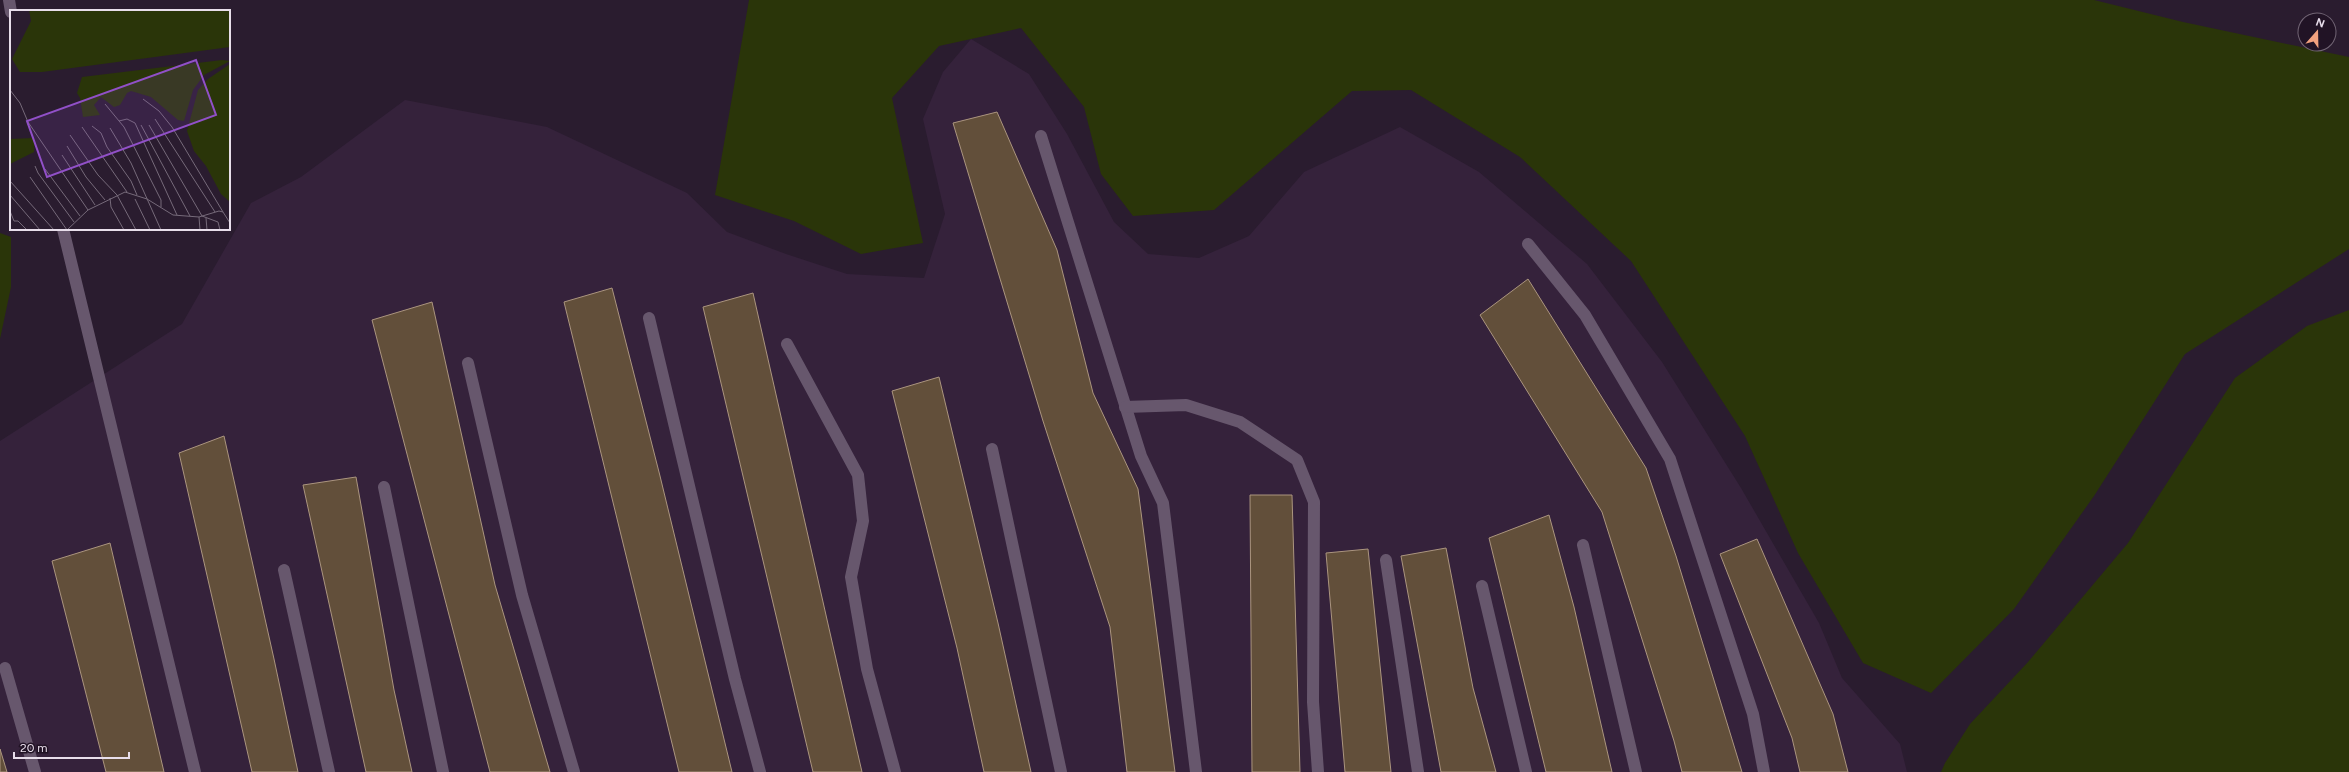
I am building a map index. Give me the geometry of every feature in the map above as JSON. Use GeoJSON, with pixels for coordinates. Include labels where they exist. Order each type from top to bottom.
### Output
{"type":"FeatureCollection","features":[{"type":"Feature","properties":{"kind":"street"},"geometry":{"type":"LineString","coordinates":[[9,0],[11,10]]}},
{"type":"Feature","properties":{"kind":"street"},"geometry":{"type":"LineString","coordinates":[[1041,136],[1141,456],[1163,503],[1196,772]]}},
{"type":"Feature","properties":{"kind":"street"},"geometry":{"type":"LineString","coordinates":[[63,230],[195,772]]}},
{"type":"Feature","properties":{"kind":"street"},"geometry":{"type":"LineString","coordinates":[[1528,244],[1586,315],[1670,459],[1753,714],[1764,772]]}},
{"type":"Feature","properties":{"kind":"street"},"geometry":{"type":"LineString","coordinates":[[649,318],[733,671],[760,772]]}},
{"type":"Feature","properties":{"kind":"street"},"geometry":{"type":"LineString","coordinates":[[787,344],[858,475],[863,521],[851,577],[867,669],[895,772]]}},
{"type":"Feature","properties":{"kind":"street"},"geometry":{"type":"LineString","coordinates":[[468,363],[522,594],[574,772]]}},
{"type":"Feature","properties":{"kind":"street"},"geometry":{"type":"LineString","coordinates":[[1125,407],[1186,405],[1240,422],[1297,460],[1314,502],[1313,702],[1318,772]]}},
{"type":"Feature","properties":{"kind":"street"},"geometry":{"type":"LineString","coordinates":[[992,449],[1061,772]]}},
{"type":"Feature","properties":{"kind":"street"},"geometry":{"type":"LineString","coordinates":[[384,487],[443,772]]}},
{"type":"Feature","properties":{"kind":"street"},"geometry":{"type":"LineString","coordinates":[[1583,545],[1636,772]]}},
{"type":"Feature","properties":{"kind":"street"},"geometry":{"type":"LineString","coordinates":[[1386,560],[1418,772]]}},
{"type":"Feature","properties":{"kind":"street"},"geometry":{"type":"LineString","coordinates":[[284,570],[329,772]]}},
{"type":"Feature","properties":{"kind":"street"},"geometry":{"type":"LineString","coordinates":[[1482,586],[1526,772]]}},
{"type":"Feature","properties":{"kind":"street"},"geometry":{"type":"LineString","coordinates":[[5,668],[36,772]]}},
{"type":"Feature","properties":{"kind":"shaded area"},"geometry":{"type":"Polygon","coordinates":[[[971,39],[1029,74],[1067,134],[1114,222],[1148,254],[1199,258],[1249,236],[1304,172],[1400,127],[1479,172],[1587,264],[1662,362],[1741,488],[1819,623],[1842,678],[1900,744],[1907,772],[0,772],[0,441],[182,324],[251,203],[301,177],[405,100],[547,127],[687,193],[727,232],[786,254],[847,274],[924,278],[945,214],[923,119],[943,72],[971,39]]]}},
{"type":"Feature","properties":{"kind":"green space"},"geometry":{"type":"Polygon","coordinates":[[[749,0],[2094,0],[2183,22],[2297,46],[2297,52],[2325,52],[2349,57],[2349,249],[2185,354],[2094,496],[2014,609],[1931,693],[1863,663],[1798,553],[1745,436],[1631,261],[1520,157],[1411,90],[1352,91],[1214,210],[1133,216],[1101,174],[1084,107],[1021,28],[939,46],[892,98],[923,243],[861,254],[794,221],[715,195],[749,0]]]}},
{"type":"Feature","properties":{"kind":"green space"},"geometry":{"type":"Polygon","coordinates":[[[0,233],[11,237],[11,287],[0,339],[0,233]]]}},
{"type":"Feature","properties":{"kind":"green space"},"geometry":{"type":"Polygon","coordinates":[[[2349,310],[2349,772],[1941,772],[1945,763],[1970,724],[2028,662],[2128,543],[2235,378],[2307,326],[2349,310]]]}},
{"type":"Feature","properties":{"kind":"building"},"geometry":{"type":"Polygon","coordinates":[[[997,112],[1057,250],[1093,393],[1138,489],[1175,772],[1127,772],[1110,627],[1043,421],[953,123],[997,112]]]}},
{"type":"Feature","properties":{"kind":"building"},"geometry":{"type":"Polygon","coordinates":[[[1528,279],[1646,468],[1676,556],[1742,772],[1682,772],[1674,741],[1602,512],[1480,315],[1528,279]]]}},
{"type":"Feature","properties":{"kind":"building"},"geometry":{"type":"Polygon","coordinates":[[[612,288],[660,476],[732,772],[679,772],[564,302],[612,288]]]}},
{"type":"Feature","properties":{"kind":"building"},"geometry":{"type":"Polygon","coordinates":[[[753,293],[862,772],[813,772],[703,307],[753,293]]]}},
{"type":"Feature","properties":{"kind":"building"},"geometry":{"type":"Polygon","coordinates":[[[432,302],[495,585],[550,772],[490,772],[372,320],[432,302]]]}},
{"type":"Feature","properties":{"kind":"building"},"geometry":{"type":"Polygon","coordinates":[[[939,377],[998,623],[1031,772],[984,772],[957,648],[892,391],[939,377]]]}},
{"type":"Feature","properties":{"kind":"building"},"geometry":{"type":"Polygon","coordinates":[[[224,436],[298,772],[252,772],[179,453],[224,436]]]}},
{"type":"Feature","properties":{"kind":"building"},"geometry":{"type":"Polygon","coordinates":[[[356,477],[394,690],[412,772],[366,772],[303,485],[356,477]]]}},
{"type":"Feature","properties":{"kind":"building"},"geometry":{"type":"Polygon","coordinates":[[[1250,495],[1292,495],[1300,772],[1252,772],[1250,495]]]}},
{"type":"Feature","properties":{"kind":"building"},"geometry":{"type":"Polygon","coordinates":[[[1549,515],[1574,607],[1612,772],[1546,772],[1489,538],[1549,515]]]}},
{"type":"Feature","properties":{"kind":"building"},"geometry":{"type":"Polygon","coordinates":[[[1757,539],[1833,714],[1848,772],[1800,772],[1792,738],[1720,554],[1757,539]]]}},
{"type":"Feature","properties":{"kind":"building"},"geometry":{"type":"Polygon","coordinates":[[[110,543],[164,772],[106,772],[52,561],[110,543]]]}},
{"type":"Feature","properties":{"kind":"building"},"geometry":{"type":"Polygon","coordinates":[[[1446,548],[1473,688],[1496,772],[1441,772],[1401,556],[1446,548]]]}},
{"type":"Feature","properties":{"kind":"building"},"geometry":{"type":"Polygon","coordinates":[[[1368,549],[1391,772],[1345,772],[1326,553],[1368,549]]]}},
{"type":"Feature","properties":{"kind":"building"},"geometry":{"type":"Polygon","coordinates":[[[0,749],[7,772],[0,772],[0,749]]]}}]}
